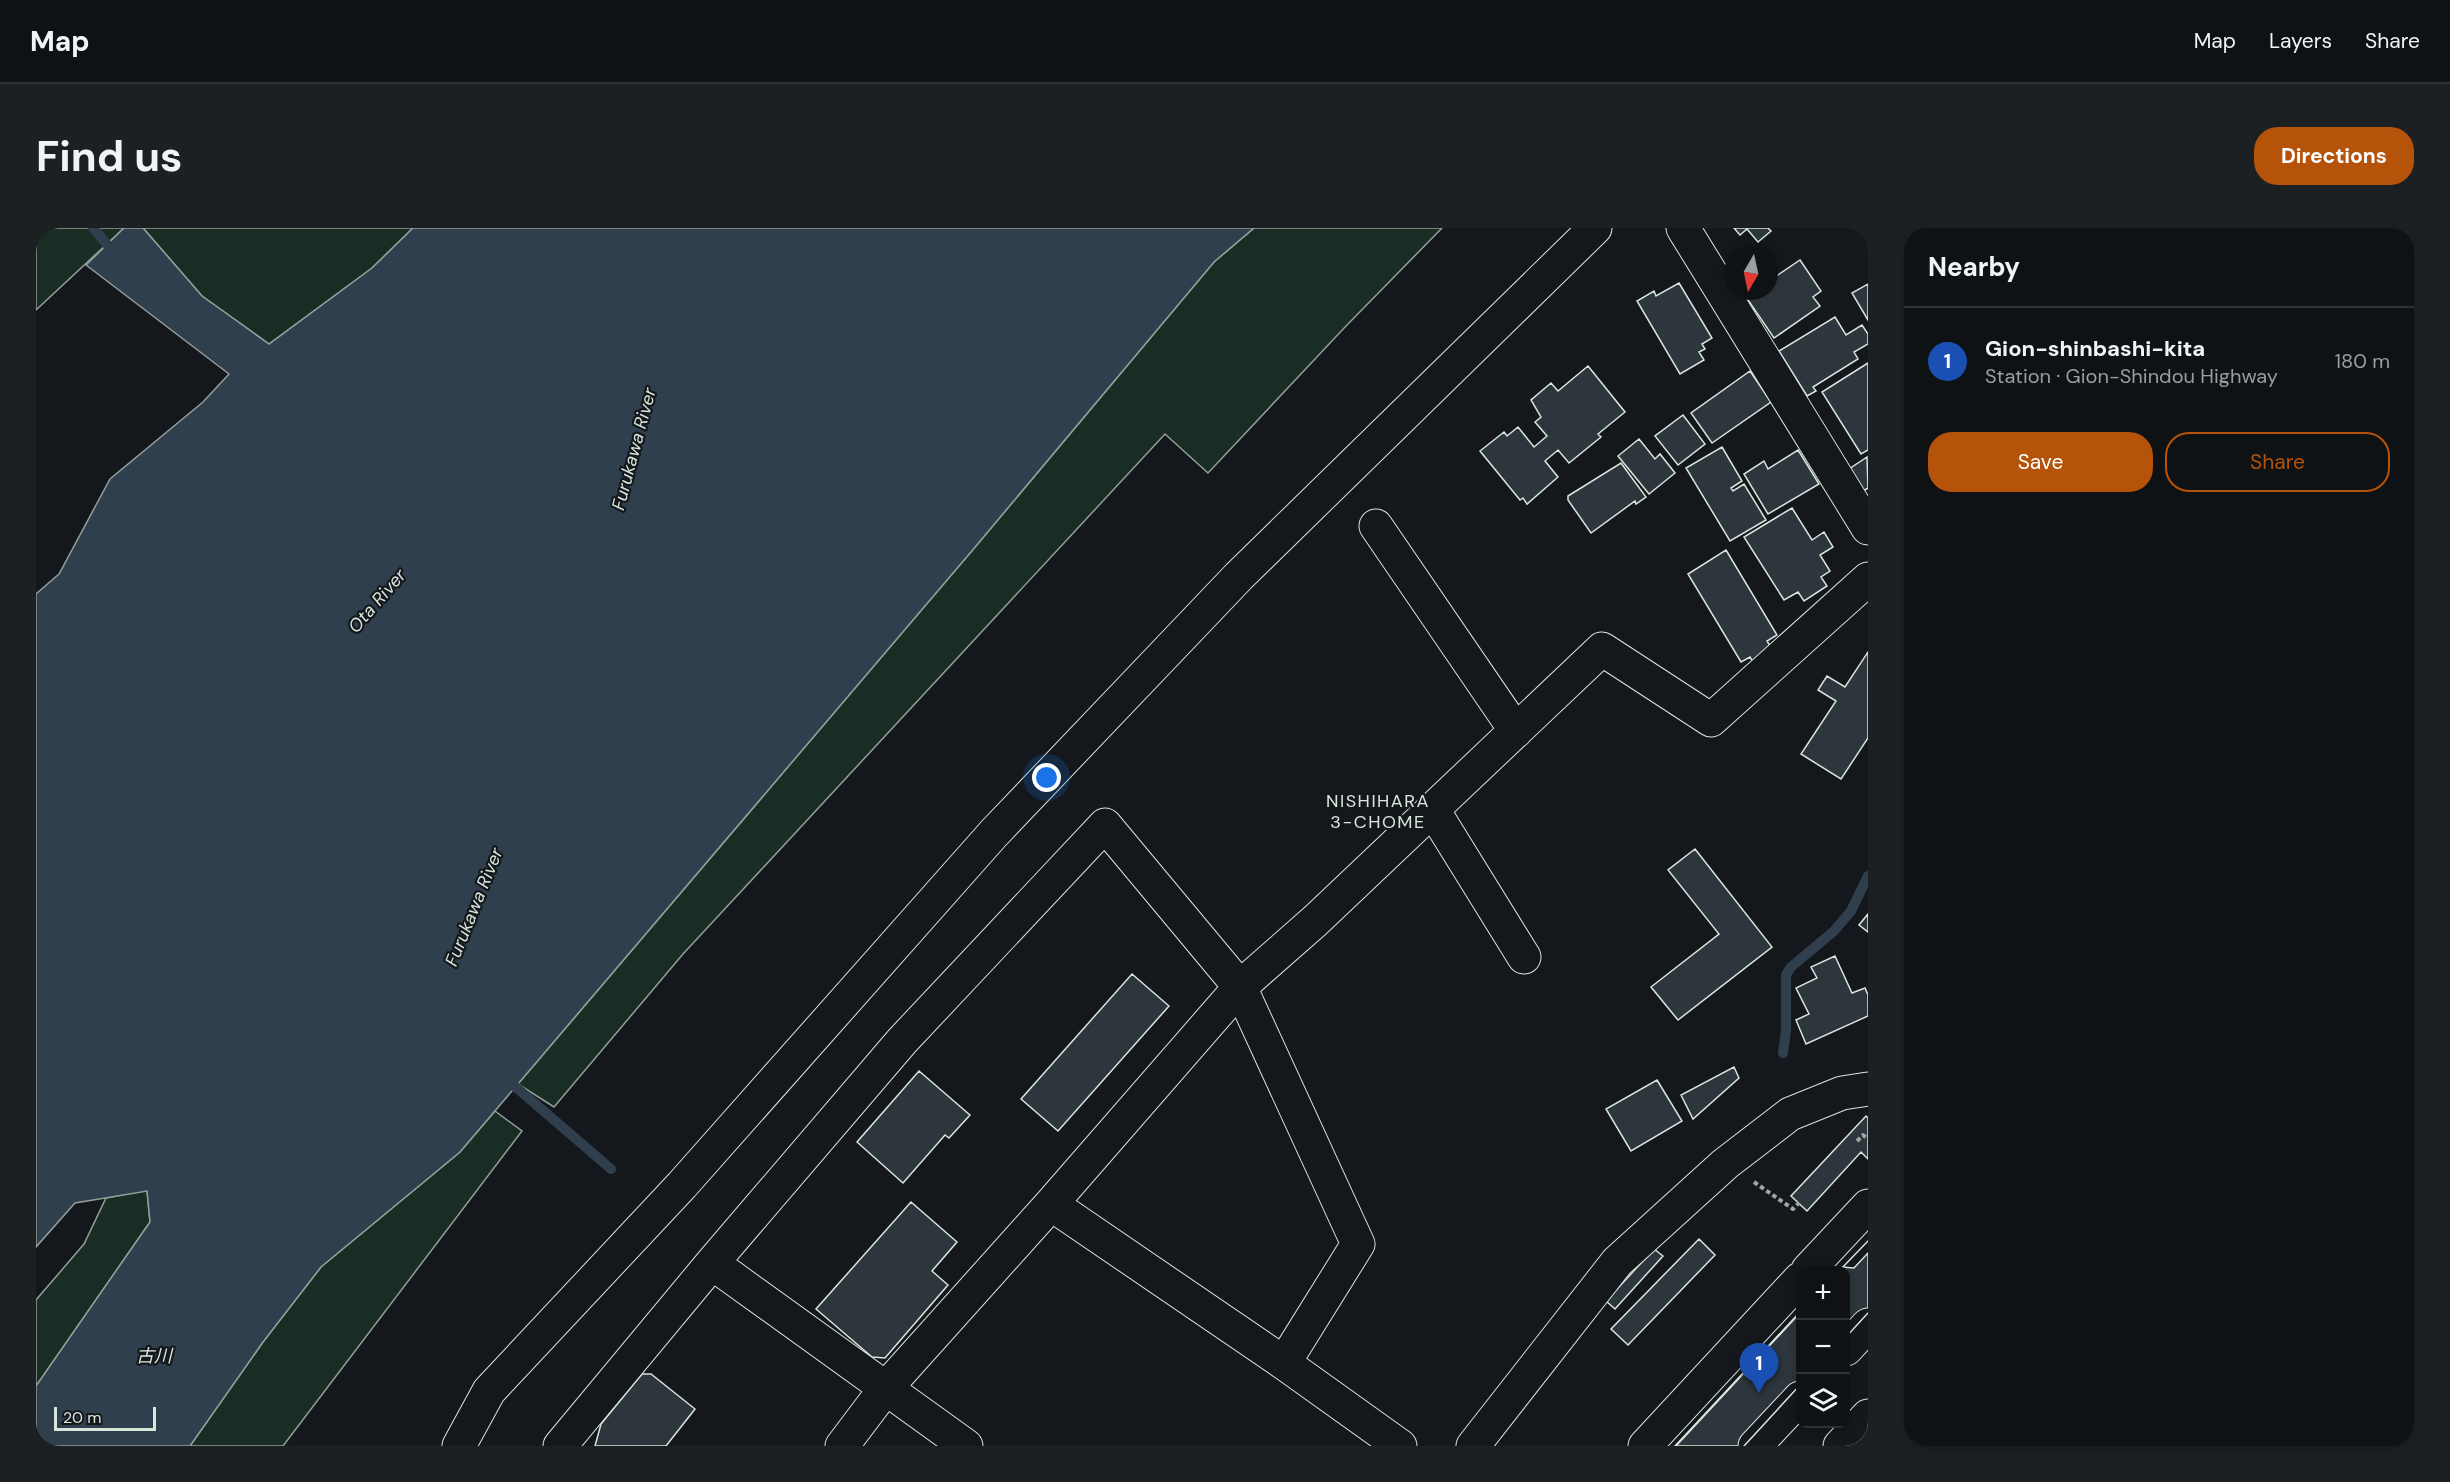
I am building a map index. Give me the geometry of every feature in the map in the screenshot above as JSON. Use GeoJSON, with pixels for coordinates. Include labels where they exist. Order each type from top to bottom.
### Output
{"type":"FeatureCollection","features":[{"type":"Feature","properties":{"kind":"main road"},"geometry":{"type":"LineString","coordinates":[[459,1446],[489,1390],[682,1185],[1010,816],[1239,576],[1595,228]]}},
{"type":"Feature","properties":{"kind":"main road"},"geometry":{"type":"LineString","coordinates":[[1683,228],[1868,528]]}},
{"type":"Feature","properties":{"kind":"main road"},"geometry":{"type":"LineString","coordinates":[[1376,526],[1516,731]]}},
{"type":"Feature","properties":{"kind":"main road"},"geometry":{"type":"LineString","coordinates":[[843,1446],[885,1389],[1051,1204],[1240,987],[1315,921],[1602,649],[1711,720],[1868,579]]}},
{"type":"Feature","properties":{"kind":"main road"},"geometry":{"type":"LineString","coordinates":[[1433,810],[1524,957]]}},
{"type":"Feature","properties":{"kind":"main road"},"geometry":{"type":"LineString","coordinates":[[560,1446],[712,1263],[902,1041],[1105,825],[1240,987],[1358,1244],[1284,1363]]}},
{"type":"Feature","properties":{"kind":"main road"},"geometry":{"type":"LineString","coordinates":[[1473,1446],[1617,1262],[1725,1164],[1790,1114],[1842,1093],[1868,1089]]}},
{"type":"Feature","properties":{"kind":"main road"},"geometry":{"type":"LineString","coordinates":[[1051,1204],[1284,1363],[1400,1446]]}},
{"type":"Feature","properties":{"kind":"main road"},"geometry":{"type":"LineString","coordinates":[[1812,1266],[1868,1206]]}},
{"type":"Feature","properties":{"kind":"main road"},"geometry":{"type":"LineString","coordinates":[[712,1263],[966,1446]]}},
{"type":"Feature","properties":{"kind":"main road"},"geometry":{"type":"LineString","coordinates":[[1645,1446],[1796,1283]]}},
{"type":"Feature","properties":{"kind":"main road"},"geometry":{"type":"LineString","coordinates":[[1850,1345],[1868,1325]]}},
{"type":"Feature","properties":{"kind":"main road"},"geometry":{"type":"LineString","coordinates":[[472,1446],[489,1390]]}},
{"type":"Feature","properties":{"kind":"main road"},"geometry":{"type":"LineString","coordinates":[[1755,1446],[1796,1402]]}},
{"type":"Feature","properties":{"kind":"main road"},"geometry":{"type":"LineString","coordinates":[[1840,1446],[1868,1416]]}},
{"type":"Feature","properties":{"kind":"path"},"geometry":{"type":"LineString","coordinates":[[1857,1141],[1863,1135],[1868,1139]]}},
{"type":"Feature","properties":{"kind":"green space"},"geometry":{"type":"Polygon","coordinates":[[[36,228],[124,228],[36,310],[36,228]]]}},
{"type":"Feature","properties":{"kind":"green space"},"geometry":{"type":"Polygon","coordinates":[[[143,228],[413,228],[372,268],[269,344],[202,296],[143,228]]]}},
{"type":"Feature","properties":{"kind":"green space"},"geometry":{"type":"Polygon","coordinates":[[[1254,228],[1442,228],[1208,473],[1165,434],[683,954],[554,1107],[518,1084],[976,546],[1214,262],[1254,228]]]}},
{"type":"Feature","properties":{"kind":"green space"},"geometry":{"type":"Polygon","coordinates":[[[495,1111],[522,1131],[283,1446],[190,1446],[263,1342],[321,1267],[460,1152],[495,1111]]]}},
{"type":"Feature","properties":{"kind":"green space"},"geometry":{"type":"Polygon","coordinates":[[[147,1190],[150,1222],[36,1386],[36,1300],[84,1244],[106,1198],[147,1190]]]}},
{"type":"Feature","properties":{"kind":"water"},"geometry":{"type":"Polygon","coordinates":[[[124,228],[143,228],[202,296],[269,344],[372,268],[413,228],[1254,228],[1214,262],[976,546],[460,1152],[321,1267],[263,1342],[190,1446],[36,1446],[36,1386],[150,1222],[147,1191],[75,1203],[36,1247],[36,594],[59,574],[110,479],[203,402],[229,374],[86,265],[124,228]]]}},
{"type":"Feature","properties":{"kind":"building"},"geometry":{"type":"Polygon","coordinates":[[[1734,228],[1768,228],[1771,231],[1758,242],[1747,229],[1740,235],[1734,228]]]}},
{"type":"Feature","properties":{"kind":"building"},"geometry":{"type":"Polygon","coordinates":[[[1800,260],[1821,291],[1813,297],[1820,306],[1774,338],[1748,300],[1778,300],[1778,275],[1800,260]]]}},
{"type":"Feature","properties":{"kind":"building"},"geometry":{"type":"Polygon","coordinates":[[[1679,283],[1712,338],[1702,344],[1705,349],[1699,352],[1704,360],[1680,374],[1637,301],[1654,291],[1656,296],[1679,283]]]}},
{"type":"Feature","properties":{"kind":"building"},"geometry":{"type":"Polygon","coordinates":[[[1868,284],[1868,320],[1852,293],[1868,284]]]}},
{"type":"Feature","properties":{"kind":"building"},"geometry":{"type":"Polygon","coordinates":[[[1835,317],[1846,335],[1862,325],[1868,334],[1868,344],[1854,352],[1858,359],[1813,387],[1816,391],[1807,396],[1779,351],[1835,317]]]}},
{"type":"Feature","properties":{"kind":"building"},"geometry":{"type":"Polygon","coordinates":[[[1868,363],[1868,450],[1861,454],[1822,392],[1868,363]]]}},
{"type":"Feature","properties":{"kind":"building"},"geometry":{"type":"Polygon","coordinates":[[[1588,366],[1625,412],[1598,434],[1601,437],[1569,463],[1558,450],[1545,461],[1558,477],[1527,504],[1523,498],[1520,500],[1480,451],[1504,432],[1507,436],[1518,427],[1534,447],[1547,436],[1535,422],[1541,417],[1531,400],[1551,383],[1558,391],[1588,366]]]}},
{"type":"Feature","properties":{"kind":"building"},"geometry":{"type":"Polygon","coordinates":[[[1750,371],[1771,402],[1712,443],[1691,413],[1750,371]]]}},
{"type":"Feature","properties":{"kind":"building"},"geometry":{"type":"Polygon","coordinates":[[[1683,415],[1705,444],[1678,465],[1655,436],[1683,415]]]}},
{"type":"Feature","properties":{"kind":"building"},"geometry":{"type":"Polygon","coordinates":[[[1639,439],[1655,459],[1660,454],[1675,473],[1649,494],[1618,456],[1639,439]]]}},
{"type":"Feature","properties":{"kind":"building"},"geometry":{"type":"Polygon","coordinates":[[[1722,447],[1742,481],[1731,488],[1733,491],[1744,484],[1766,520],[1730,541],[1686,468],[1722,447]]]}},
{"type":"Feature","properties":{"kind":"building"},"geometry":{"type":"Polygon","coordinates":[[[1798,450],[1819,484],[1768,514],[1744,474],[1764,461],[1768,469],[1798,450]]]}},
{"type":"Feature","properties":{"kind":"building"},"geometry":{"type":"Polygon","coordinates":[[[1867,457],[1868,488],[1860,493],[1846,471],[1867,457]]]}},
{"type":"Feature","properties":{"kind":"building"},"geometry":{"type":"Polygon","coordinates":[[[1621,463],[1646,497],[1636,504],[1635,501],[1591,533],[1568,500],[1568,496],[1621,463]]]}},
{"type":"Feature","properties":{"kind":"building"},"geometry":{"type":"Polygon","coordinates":[[[1792,508],[1812,540],[1824,532],[1833,547],[1820,555],[1830,571],[1821,577],[1827,586],[1804,601],[1798,592],[1784,600],[1744,537],[1792,508]]]}},
{"type":"Feature","properties":{"kind":"building"},"geometry":{"type":"Polygon","coordinates":[[[1726,550],[1777,635],[1767,641],[1770,646],[1754,664],[1750,657],[1741,662],[1688,574],[1726,550]]]}},
{"type":"Feature","properties":{"kind":"building"},"geometry":{"type":"Polygon","coordinates":[[[1868,652],[1868,738],[1841,779],[1801,754],[1836,701],[1818,690],[1827,676],[1845,687],[1868,652]]]}},
{"type":"Feature","properties":{"kind":"building"},"geometry":{"type":"Polygon","coordinates":[[[1695,849],[1772,947],[1678,1020],[1651,987],[1719,934],[1668,870],[1695,849]]]}},
{"type":"Feature","properties":{"kind":"building"},"geometry":{"type":"Polygon","coordinates":[[[1868,914],[1868,932],[1859,925],[1868,914]]]}},
{"type":"Feature","properties":{"kind":"building"},"geometry":{"type":"Polygon","coordinates":[[[1835,956],[1852,993],[1865,988],[1868,995],[1868,1016],[1806,1044],[1796,1020],[1809,1014],[1796,988],[1817,978],[1811,967],[1835,956]]]}},
{"type":"Feature","properties":{"kind":"building"},"geometry":{"type":"Polygon","coordinates":[[[1132,974],[1169,1006],[1058,1131],[1021,1099],[1132,974]]]}},
{"type":"Feature","properties":{"kind":"building"},"geometry":{"type":"Polygon","coordinates":[[[1734,1067],[1739,1078],[1693,1119],[1681,1095],[1734,1067]]]}},
{"type":"Feature","properties":{"kind":"building"},"geometry":{"type":"Polygon","coordinates":[[[919,1071],[970,1115],[949,1138],[945,1135],[903,1183],[857,1142],[919,1071]]]}},
{"type":"Feature","properties":{"kind":"building"},"geometry":{"type":"Polygon","coordinates":[[[1657,1080],[1682,1121],[1631,1151],[1606,1109],[1657,1080]]]}},
{"type":"Feature","properties":{"kind":"building"},"geometry":{"type":"Polygon","coordinates":[[[1866,1116],[1868,1118],[1868,1159],[1861,1152],[1807,1211],[1791,1196],[1866,1116]]]}},
{"type":"Feature","properties":{"kind":"building"},"geometry":{"type":"Polygon","coordinates":[[[911,1202],[957,1242],[932,1271],[948,1285],[885,1358],[872,1357],[816,1309],[911,1202]]]}},
{"type":"Feature","properties":{"kind":"building"},"geometry":{"type":"Polygon","coordinates":[[[1699,1239],[1715,1255],[1628,1345],[1611,1329],[1699,1239]]]}},
{"type":"Feature","properties":{"kind":"building"},"geometry":{"type":"Polygon","coordinates":[[[1654,1249],[1663,1256],[1615,1309],[1606,1301],[1654,1249]]]}},
{"type":"Feature","properties":{"kind":"building"},"geometry":{"type":"Polygon","coordinates":[[[1868,1253],[1868,1319],[1850,1339],[1850,1268],[1854,1268],[1868,1253]]]}},
{"type":"Feature","properties":{"kind":"building"},"geometry":{"type":"Polygon","coordinates":[[[1796,1316],[1796,1395],[1749,1446],[1675,1446],[1796,1316]]]}},
{"type":"Feature","properties":{"kind":"building"},"geometry":{"type":"Polygon","coordinates":[[[642,1374],[651,1374],[695,1409],[666,1446],[595,1446],[601,1424],[642,1374]]]}},
{"type":"Feature","properties":{"kind":"waterway"},"geometry":{"type":"LineString","coordinates":[[93,228],[116,255]]}},
{"type":"Feature","properties":{"kind":"waterway"},"geometry":{"type":"LineString","coordinates":[[1783,1053],[1786,1031],[1786,975],[1791,967],[1834,931],[1851,911],[1868,876]]}},
{"type":"Feature","properties":{"kind":"waterway"},"geometry":{"type":"LineString","coordinates":[[504,1077],[611,1169]]}},
{"type":"Feature","properties":{"kind":"tram line"},"geometry":{"type":"LineString","coordinates":[[1844,1266],[1868,1241]]}},
{"type":"Feature","properties":{"kind":"tram line"},"geometry":{"type":"LineString","coordinates":[[1850,1333],[1868,1313]]}},
{"type":"Feature","properties":{"kind":"tram line"},"geometry":{"type":"LineString","coordinates":[[1676,1446],[1796,1317]]}},
{"type":"Feature","properties":{"kind":"tram line"},"geometry":{"type":"LineString","coordinates":[[1744,1446],[1796,1389]]}},
{"type":"Feature","properties":{"kind":"place","name":"Gion-shinbashi-kita"},"geometry":{"type":"Point","coordinates":[1759,1393]}},
{"type":"Feature","properties":{"kind":"district","name":"NISHIHARA 3-CHOME"},"geometry":{"type":"Point","coordinates":[1378,811]}},
{"type":"Feature","properties":{"kind":"water label","name":"Furukawa River"},"geometry":{"type":"Point","coordinates":[634,449]}},
{"type":"Feature","properties":{"kind":"water label","name":"Ota River"},"geometry":{"type":"Point","coordinates":[377,601]}},
{"type":"Feature","properties":{"kind":"water label","name":"Furukawa River"},"geometry":{"type":"Point","coordinates":[474,907]}},
{"type":"Feature","properties":{"kind":"water label","name":"古川"},"geometry":{"type":"Point","coordinates":[154,1356]}}]}
